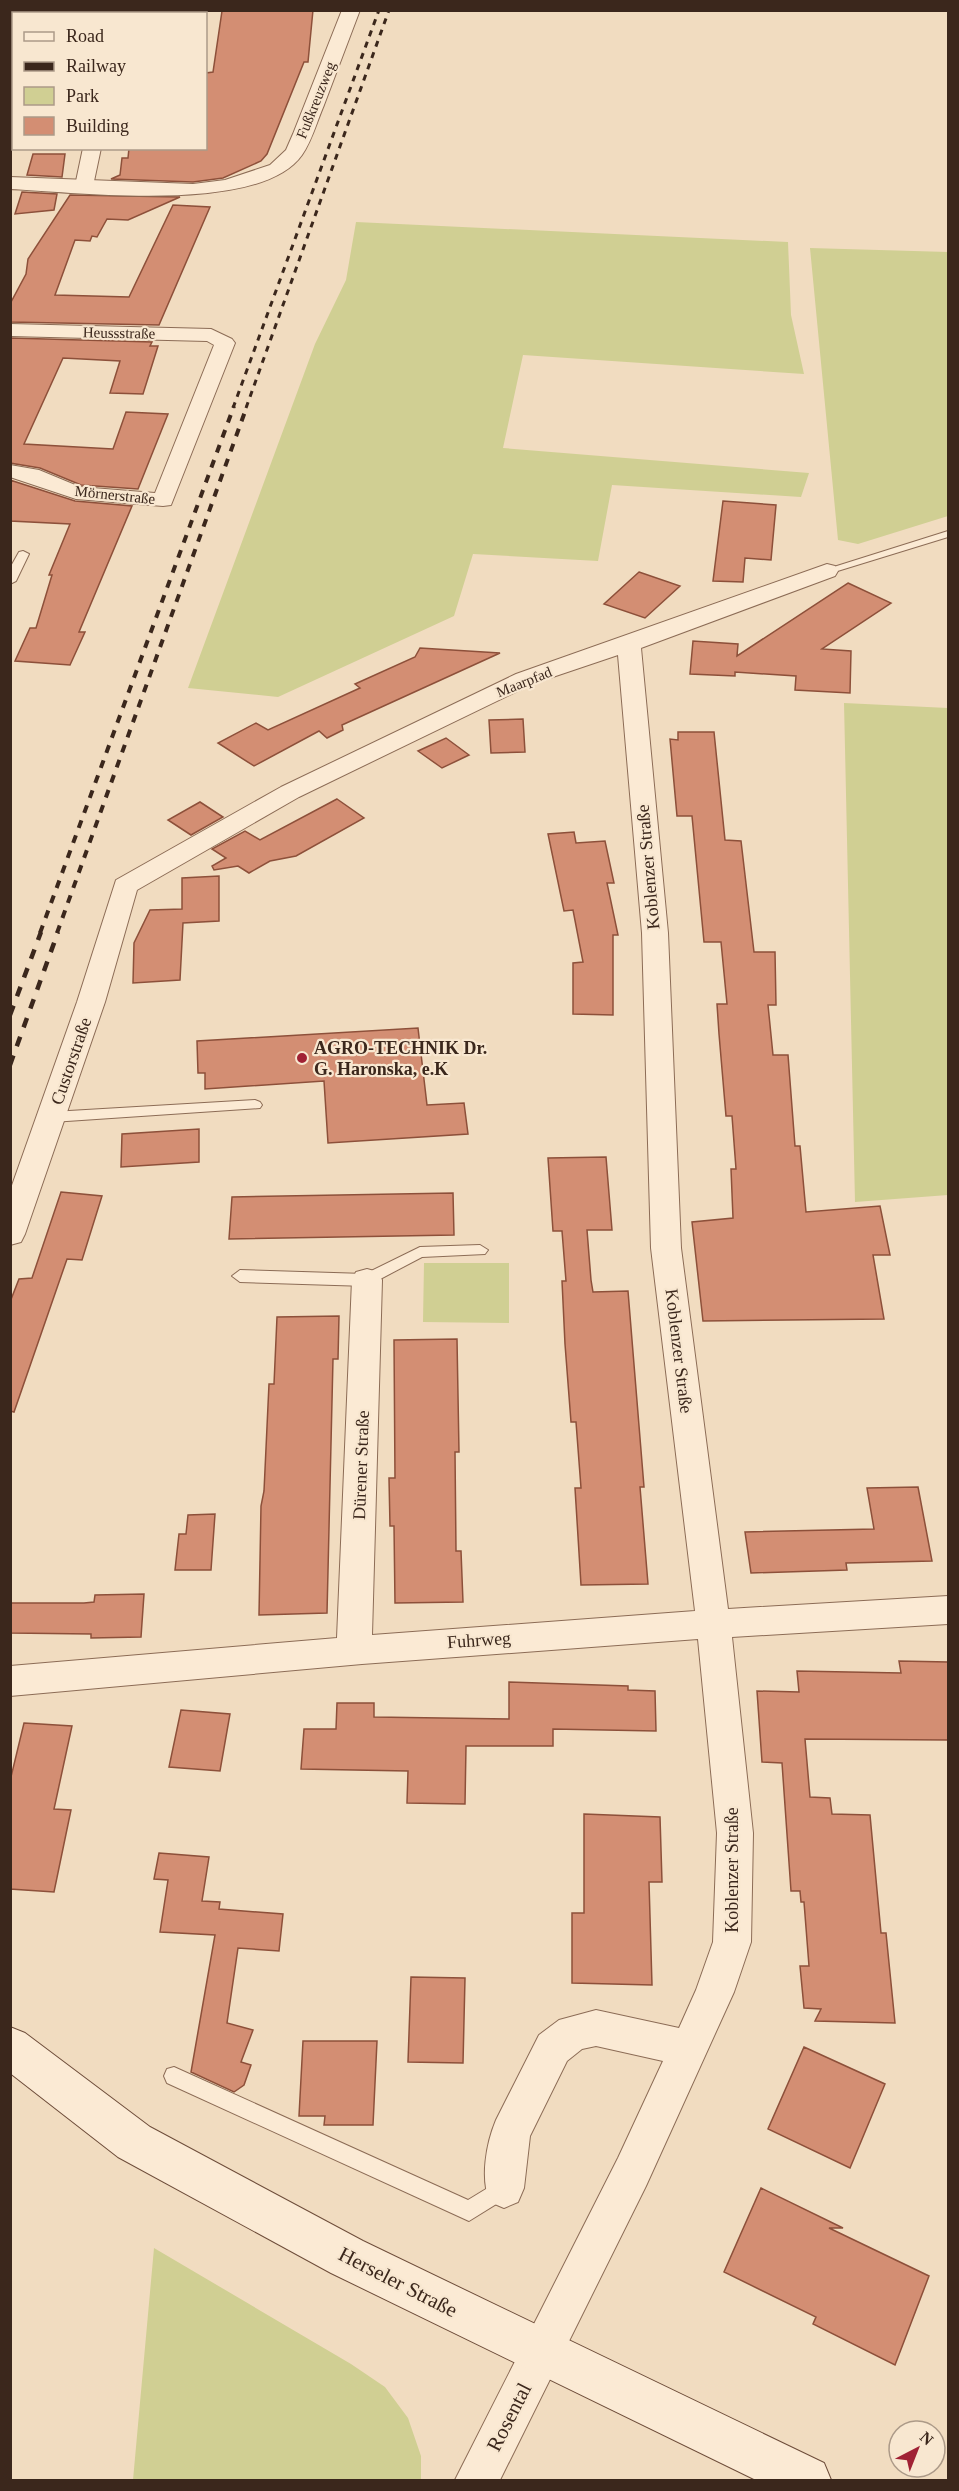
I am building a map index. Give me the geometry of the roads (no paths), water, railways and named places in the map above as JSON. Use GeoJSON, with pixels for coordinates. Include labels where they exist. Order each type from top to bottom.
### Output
{"type":"FeatureCollection","features":[{"type":"Feature","properties":{"kind":"street","name":"Fußkreuzweg"},"geometry":{"type":"LineString","coordinates":[[10,183],[193,190],[228,186],[277,169],[294,153],[303,134],[351,10]]}},
{"type":"Feature","properties":{"kind":"street"},"geometry":{"type":"LineString","coordinates":[[84,186],[92,150]]}},
{"type":"Feature","properties":{"kind":"street","name":"Heussstraße"},"geometry":{"type":"LineString","coordinates":[[10,330],[211,335],[225,343]]}},
{"type":"Feature","properties":{"kind":"street","name":"Mörnerstraße"},"geometry":{"type":"LineString","coordinates":[[10,471],[32,475],[76,493],[163,500],[225,343]]}},
{"type":"Feature","properties":{"kind":"street","name":"Maarpfad"},"geometry":{"type":"LineString","coordinates":[[125,886],[290,792],[524,679],[629,644],[827,571]]}},
{"type":"Feature","properties":{"kind":"street","name":"Koblenzer Straße"},"geometry":{"type":"LineString","coordinates":[[543,2354],[632,2172],[687,2048],[715,1992],[732,1942],[735,1833],[713,1622],[666,1248],[655,933],[629,644]]}},
{"type":"Feature","properties":{"kind":"street","name":"Custorstraße"},"geometry":{"type":"LineString","coordinates":[[10,1234],[91,1002],[125,886]]}},
{"type":"Feature","properties":{"kind":"street","name":"Dürener Straße"},"geometry":{"type":"LineString","coordinates":[[354,1649],[368,1280]]}},
{"type":"Feature","properties":{"kind":"street","name":"Fuhrweg"},"geometry":{"type":"LineString","coordinates":[[10,1682],[354,1649],[713,1622],[948,1610]]}},
{"type":"Feature","properties":{"kind":"street"},"geometry":{"type":"LineString","coordinates":[[504,2188],[510,2134],[553,2048],[573,2033],[596,2028],[687,2048]]}},
{"type":"Feature","properties":{"kind":"street","name":"Herseler Straße"},"geometry":{"type":"LineString","coordinates":[[10,2047],[134,2142],[347,2257],[807,2481]]}},
{"type":"Feature","properties":{"kind":"street","name":"Rosental"},"geometry":{"type":"LineString","coordinates":[[477,2481],[543,2354]]}},
{"type":"Feature","properties":{"kind":"lane","name":"Maarpfad"},"geometry":{"type":"LineString","coordinates":[[827,571],[948,534]]}},
{"type":"Feature","properties":{"kind":"lane"},"geometry":{"type":"LineString","coordinates":[[10,581],[23,554]]}},
{"type":"Feature","properties":{"kind":"lane"},"geometry":{"type":"LineString","coordinates":[[52,1117],[255,1105]]}},
{"type":"Feature","properties":{"kind":"lane"},"geometry":{"type":"LineString","coordinates":[[240,1276],[368,1280],[420,1252],[480,1250]]}},
{"type":"Feature","properties":{"kind":"lane"},"geometry":{"type":"LineString","coordinates":[[174,2076],[469,2211],[504,2188]]}},
{"type":"Feature","properties":{"kind":"railway"},"geometry":{"type":"LineString","coordinates":[[233,408],[379,10]]}},
{"type":"Feature","properties":{"kind":"railway"},"geometry":{"type":"LineString","coordinates":[[246,408],[389,10]]}},
{"type":"Feature","properties":{"kind":"railway"},"geometry":{"type":"LineString","coordinates":[[40,933],[234,406]]}},
{"type":"Feature","properties":{"kind":"railway"},"geometry":{"type":"LineString","coordinates":[[57,933],[247,406]]}},
{"type":"Feature","properties":{"kind":"railway"},"geometry":{"type":"LineString","coordinates":[[10,1015],[41,932]]}},
{"type":"Feature","properties":{"kind":"railway"},"geometry":{"type":"LineString","coordinates":[[10,1065],[58,932]]}},
{"type":"Feature","properties":{"kind":"place","name":"AGRO-TECHNIK Dr. G. Haronska, e.K"},"geometry":{"type":"Point","coordinates":[302,1058]}}]}
